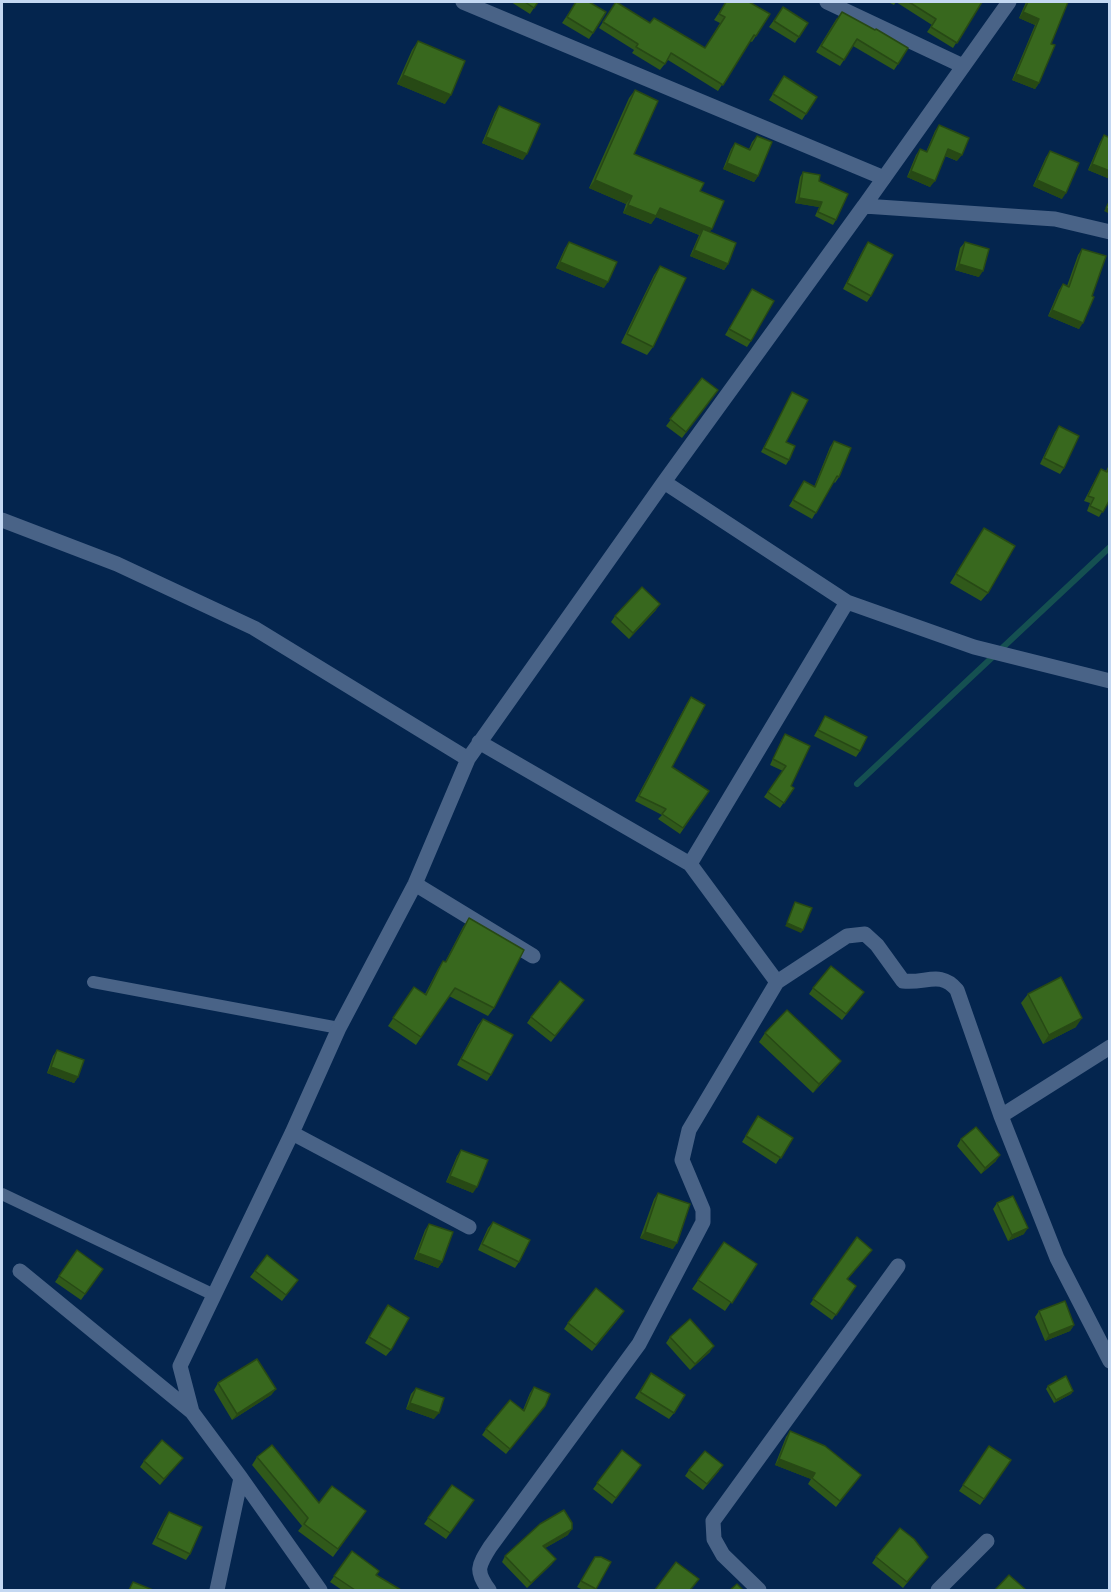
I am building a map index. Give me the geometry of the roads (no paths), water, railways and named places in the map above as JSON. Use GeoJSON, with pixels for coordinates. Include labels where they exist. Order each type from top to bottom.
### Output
{"type":"FeatureCollection","features":[{"type":"Feature","properties":{"kind":"street"},"geometry":{"type":"LineString","coordinates":[[463,2],[884,178]]}},
{"type":"Feature","properties":{"kind":"street"},"geometry":{"type":"LineString","coordinates":[[827,2],[963,66]]}},
{"type":"Feature","properties":{"kind":"street"},"geometry":{"type":"LineString","coordinates":[[192,1412],[180,1366],[292,1133],[339,1028],[415,884],[468,759],[1009,2]]}},
{"type":"Feature","properties":{"kind":"street"},"geometry":{"type":"LineString","coordinates":[[864,206],[1055,219],[1110,232]]}},
{"type":"Feature","properties":{"kind":"street"},"geometry":{"type":"LineString","coordinates":[[664,482],[847,602],[974,647],[1110,681]]}},
{"type":"Feature","properties":{"kind":"street"},"geometry":{"type":"LineString","coordinates":[[2,519],[117,564],[254,628],[468,759]]}},
{"type":"Feature","properties":{"kind":"street"},"geometry":{"type":"LineString","coordinates":[[690,864],[847,602]]}},
{"type":"Feature","properties":{"kind":"street"},"geometry":{"type":"LineString","coordinates":[[479,742],[690,864],[777,982]]}},
{"type":"Feature","properties":{"kind":"street"},"geometry":{"type":"LineString","coordinates":[[415,884],[532,956]]}},
{"type":"Feature","properties":{"kind":"street"},"geometry":{"type":"LineString","coordinates":[[489,1590],[481,1579],[479,1564],[639,1344],[703,1222],[703,1210],[682,1160],[689,1130],[777,982],[847,936],[865,934],[877,945],[903,981],[913,982],[936,978],[949,980],[957,990],[1001,1116],[1057,1258],[1110,1361]]}},
{"type":"Feature","properties":{"kind":"street"},"geometry":{"type":"LineString","coordinates":[[1001,1116],[1110,1047]]}},
{"type":"Feature","properties":{"kind":"street"},"geometry":{"type":"LineString","coordinates":[[292,1133],[469,1227]]}},
{"type":"Feature","properties":{"kind":"street"},"geometry":{"type":"LineString","coordinates":[[759,1590],[723,1555],[714,1539],[713,1521],[898,1266]]}},
{"type":"Feature","properties":{"kind":"street"},"geometry":{"type":"LineString","coordinates":[[20,1271],[192,1412],[320,1590]]}},
{"type":"Feature","properties":{"kind":"street"},"geometry":{"type":"LineString","coordinates":[[217,1590],[241,1478]]}},
{"type":"Feature","properties":{"kind":"street"},"geometry":{"type":"LineString","coordinates":[[938,1590],[987,1541]]}},
{"type":"Feature","properties":{"kind":"lane"},"geometry":{"type":"LineString","coordinates":[[93,982],[339,1028]]}},
{"type":"Feature","properties":{"kind":"lane"},"geometry":{"type":"LineString","coordinates":[[2,1194],[214,1295]]}},
{"type":"Feature","properties":{"kind":"waterway"},"geometry":{"type":"LineString","coordinates":[[857,784],[1110,547]]}}]}
